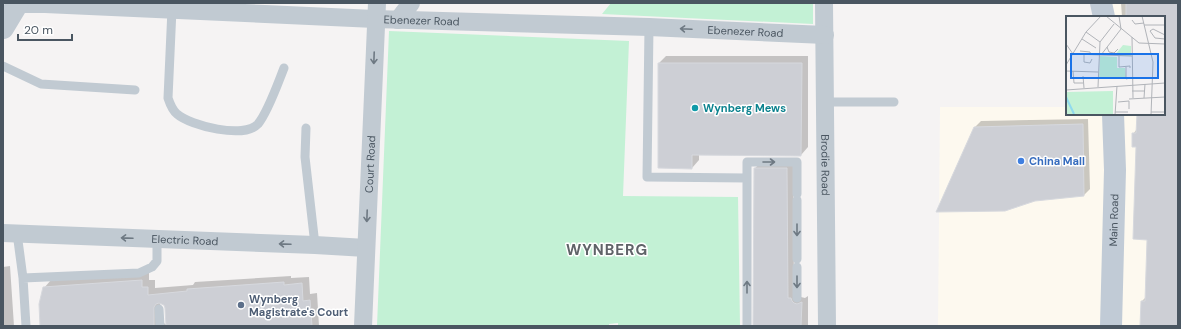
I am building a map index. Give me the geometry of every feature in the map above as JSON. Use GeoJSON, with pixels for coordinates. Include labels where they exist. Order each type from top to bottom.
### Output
{"type":"FeatureCollection","features":[{"type":"Feature","properties":{"kind":"main road"},"geometry":{"type":"LineString","coordinates":[[1101,3],[1104,16]]}},
{"type":"Feature","properties":{"kind":"main road","name":"Main Road"},"geometry":{"type":"LineString","coordinates":[[1111,326],[1115,170],[1113,115]]}},
{"type":"Feature","properties":{"kind":"street"},"geometry":{"type":"LineString","coordinates":[[3,28],[18,3]]}},
{"type":"Feature","properties":{"kind":"street","name":"Ebenezer Road"},"geometry":{"type":"LineString","coordinates":[[18,3],[172,9],[267,8],[376,11],[398,20],[628,26],[817,35]]}},
{"type":"Feature","properties":{"kind":"street"},"geometry":{"type":"LineString","coordinates":[[398,20],[411,3]]}},
{"type":"Feature","properties":{"kind":"street","name":"Brodie Road"},"geometry":{"type":"LineString","coordinates":[[824,3],[817,35],[825,102],[826,326]]}},
{"type":"Feature","properties":{"kind":"street","name":"Court Road"},"geometry":{"type":"LineString","coordinates":[[363,326],[376,11]]}},
{"type":"Feature","properties":{"kind":"street","name":"Electric Road"},"geometry":{"type":"LineString","coordinates":[[10,233],[366,248]]}},
{"type":"Feature","properties":{"kind":"lane"},"geometry":{"type":"LineString","coordinates":[[172,9],[168,98],[172,109],[178,115],[201,125],[218,130],[240,130],[258,125],[265,114],[284,68]]}},
{"type":"Feature","properties":{"kind":"lane"},"geometry":{"type":"LineString","coordinates":[[649,27],[647,177],[747,178]]}},
{"type":"Feature","properties":{"kind":"lane"},"geometry":{"type":"LineString","coordinates":[[3,66],[41,84],[135,90]]}},
{"type":"Feature","properties":{"kind":"lane"},"geometry":{"type":"LineString","coordinates":[[825,102],[894,102]]}},
{"type":"Feature","properties":{"kind":"lane"},"geometry":{"type":"LineString","coordinates":[[306,128],[304,157],[315,245]]}},
{"type":"Feature","properties":{"kind":"lane"},"geometry":{"type":"LineString","coordinates":[[747,326],[747,162],[797,162],[797,298]]}},
{"type":"Feature","properties":{"kind":"lane"},"geometry":{"type":"LineString","coordinates":[[10,233],[23,278],[26,326]]}},
{"type":"Feature","properties":{"kind":"lane"},"geometry":{"type":"LineString","coordinates":[[23,278],[139,273],[152,266],[157,261],[157,239]]}},
{"type":"Feature","properties":{"kind":"lane"},"geometry":{"type":"LineString","coordinates":[[159,309],[160,326]]}},
{"type":"Feature","properties":{"kind":"shaded area"},"geometry":{"type":"Polygon","coordinates":[[[1101,3],[1178,3],[1178,326],[938,326],[940,107],[1066,107],[1066,115],[1165,115],[1165,16],[1104,16],[1101,3]]]}},
{"type":"Feature","properties":{"kind":"green space"},"geometry":{"type":"Polygon","coordinates":[[[611,3],[813,3],[813,24],[602,14],[611,3]]]}},
{"type":"Feature","properties":{"kind":"green space"},"geometry":{"type":"Polygon","coordinates":[[[389,31],[629,41],[623,196],[738,197],[740,326],[618,326],[618,323],[609,324],[609,326],[377,326],[389,31]]]}},
{"type":"Feature","properties":{"kind":"building"},"geometry":{"type":"Polygon","coordinates":[[[1126,3],[1178,3],[1178,326],[1140,326],[1141,301],[1145,301],[1147,240],[1133,239],[1136,147],[1132,147],[1132,133],[1136,133],[1137,115],[1165,115],[1165,16],[1126,16],[1126,3]]]}},
{"type":"Feature","properties":{"kind":"building","name":"Wynberg Mews"},"geometry":{"type":"Polygon","coordinates":[[[658,63],[802,63],[801,156],[692,155],[692,169],[658,168],[658,63]]]}},
{"type":"Feature","properties":{"kind":"building","name":"China Mall"},"geometry":{"type":"Polygon","coordinates":[[[1083,124],[1084,196],[1035,201],[1005,211],[936,212],[974,127],[1083,124]]]}},
{"type":"Feature","properties":{"kind":"building"},"geometry":{"type":"Polygon","coordinates":[[[754,168],[787,168],[788,298],[791,298],[794,303],[797,304],[802,302],[801,326],[753,326],[754,168]]]}},
{"type":"Feature","properties":{"kind":"building"},"geometry":{"type":"Polygon","coordinates":[[[142,280],[142,287],[148,287],[148,295],[187,291],[187,289],[284,282],[284,285],[302,283],[303,301],[310,300],[312,326],[166,326],[165,308],[164,305],[159,303],[154,307],[154,326],[40,326],[39,304],[43,287],[142,280]]]}},
{"type":"Feature","properties":{"kind":"place","name":"Wynberg Mews"},"geometry":{"type":"Point","coordinates":[695,108]}},
{"type":"Feature","properties":{"kind":"place","name":"China Mall"},"geometry":{"type":"Point","coordinates":[1021,161]}},
{"type":"Feature","properties":{"kind":"place","name":"Wynberg Magistrate's Court"},"geometry":{"type":"Point","coordinates":[241,305]}},
{"type":"Feature","properties":{"kind":"district","name":"WYNBERG"},"geometry":{"type":"Point","coordinates":[607,250]}}]}
